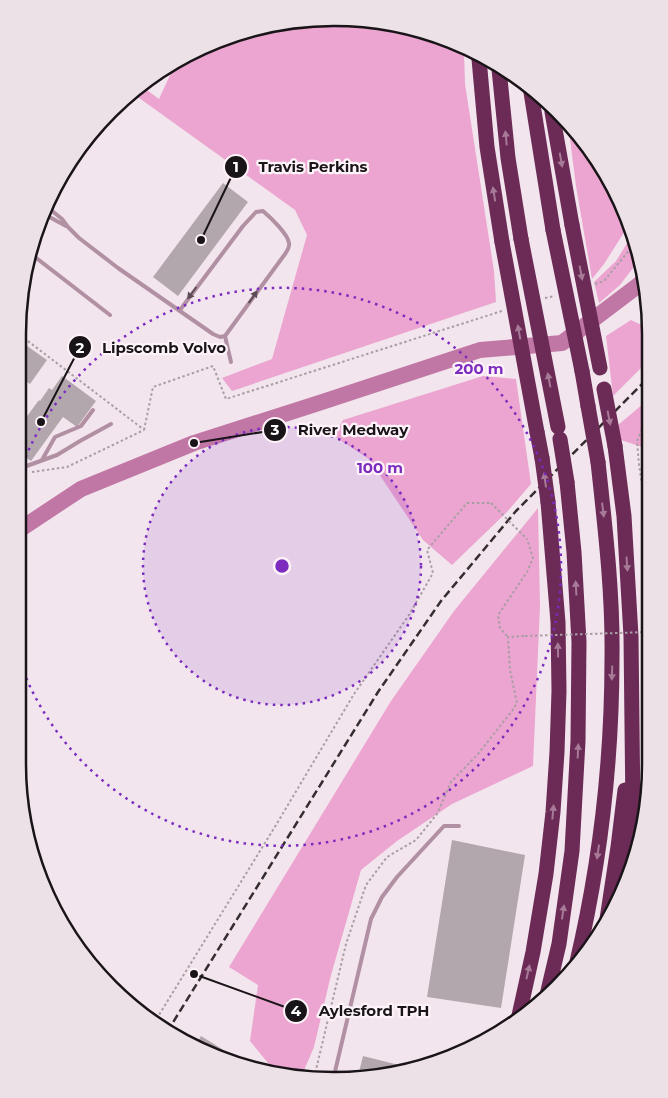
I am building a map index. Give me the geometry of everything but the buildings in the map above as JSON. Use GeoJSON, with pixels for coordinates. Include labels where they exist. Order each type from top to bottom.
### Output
{"type":"FeatureCollection","features":[{"type":"Feature","properties":{"kind":"highway"},"geometry":{"type":"LineString","coordinates":[[479,63],[486,147],[542,458],[548,502],[558,622],[559,691],[553,812],[546,874],[533,952],[521,1008]]}},
{"type":"Feature","properties":{"kind":"highway"},"geometry":{"type":"LineString","coordinates":[[500,74],[508,158],[521,239],[567,482],[574,552],[579,642],[578,741],[572,850],[559,944],[549,984]]}},
{"type":"Feature","properties":{"kind":"highway"},"geometry":{"type":"LineString","coordinates":[[532,99],[554,230],[598,462],[607,538],[612,658],[607,775],[593,887],[580,949]]}},
{"type":"Feature","properties":{"kind":"highway"},"geometry":{"type":"LineString","coordinates":[[553,117],[615,446],[624,516],[632,636],[633,812],[630,848]]}},
{"type":"Feature","properties":{"kind":"highway"},"geometry":{"type":"LineString","coordinates":[[610,900],[628,760],[632,676]]}},
{"type":"Feature","properties":{"kind":"lane"},"geometry":{"type":"LineString","coordinates":[[52,211],[79,238],[118,268],[213,334],[220,337],[225,336],[285,254],[289,242],[281,229],[263,211],[256,212],[243,226],[180,310]]}},
{"type":"Feature","properties":{"kind":"lane"},"geometry":{"type":"LineString","coordinates":[[49,218],[68,227]]}},
{"type":"Feature","properties":{"kind":"lane"},"geometry":{"type":"LineString","coordinates":[[36,258],[110,315]]}},
{"type":"Feature","properties":{"kind":"lane"},"geometry":{"type":"LineString","coordinates":[[225,336],[231,362]]}},
{"type":"Feature","properties":{"kind":"lane"},"geometry":{"type":"LineString","coordinates":[[42,460],[55,437],[80,426],[93,410]]}},
{"type":"Feature","properties":{"kind":"lane"},"geometry":{"type":"LineString","coordinates":[[26,466],[57,455],[80,440],[111,424]]}},
{"type":"Feature","properties":{"kind":"lane"},"geometry":{"type":"LineString","coordinates":[[335,1072],[371,919],[382,898],[397,877],[444,826],[459,826]]}},
{"type":"Feature","properties":{"kind":"path"},"geometry":{"type":"LineString","coordinates":[[595,284],[604,281],[630,250]]}},
{"type":"Feature","properties":{"kind":"path"},"geometry":{"type":"LineString","coordinates":[[542,299],[560,294]]}},
{"type":"Feature","properties":{"kind":"path"},"geometry":{"type":"LineString","coordinates":[[144,430],[153,387],[213,366],[226,399],[507,310]]}},
{"type":"Feature","properties":{"kind":"path"},"geometry":{"type":"LineString","coordinates":[[26,340],[144,430]]}},
{"type":"Feature","properties":{"kind":"path"},"geometry":{"type":"LineString","coordinates":[[32,472],[67,467],[144,430]]}},
{"type":"Feature","properties":{"kind":"path"},"geometry":{"type":"LineString","coordinates":[[642,430],[637,440],[642,484]]}},
{"type":"Feature","properties":{"kind":"path"},"geometry":{"type":"LineString","coordinates":[[158,1016],[354,694],[409,615],[434,573],[427,550],[467,503],[491,503],[527,539],[533,558],[527,572],[498,615],[500,628],[508,637],[510,670],[516,702],[512,711],[478,754],[451,782],[437,814],[416,840],[387,858],[366,885],[346,944],[316,1071]]}},
{"type":"Feature","properties":{"kind":"path"},"geometry":{"type":"LineString","coordinates":[[508,637],[642,632]]}},
{"type":"Feature","properties":{"kind":"shaded area"},"geometry":{"type":"Polygon","coordinates":[[[334,26],[394,32],[433,43],[464,55],[465,84],[494,271],[496,302],[232,391],[222,378],[272,359],[307,235],[295,210],[138,97],[147,90],[159,99],[171,73],[180,67],[235,43],[274,32],[294,29],[334,26]]]}},
{"type":"Feature","properties":{"kind":"shaded area"},"geometry":{"type":"Polygon","coordinates":[[[570,137],[601,180],[624,232],[592,279],[570,137]]]}},
{"type":"Feature","properties":{"kind":"shaded area"},"geometry":{"type":"Polygon","coordinates":[[[627,243],[634,266],[620,285],[599,303],[594,282],[616,261],[627,243]]]}},
{"type":"Feature","properties":{"kind":"shaded area"},"geometry":{"type":"Polygon","coordinates":[[[631,320],[642,325],[642,367],[613,396],[606,336],[631,320]]]}},
{"type":"Feature","properties":{"kind":"shaded area"},"geometry":{"type":"Polygon","coordinates":[[[483,376],[516,379],[531,484],[507,512],[452,565],[423,540],[369,459],[334,436],[343,420],[483,376]]]}},
{"type":"Feature","properties":{"kind":"shaded area"},"geometry":{"type":"Polygon","coordinates":[[[642,405],[642,447],[621,440],[618,425],[642,405]]]}},
{"type":"Feature","properties":{"kind":"shaded area"},"geometry":{"type":"Polygon","coordinates":[[[538,508],[540,606],[533,766],[452,804],[397,841],[361,870],[331,975],[314,1047],[304,1070],[271,1065],[250,1041],[258,985],[229,967],[391,701],[454,611],[538,508]]]}},
{"type":"Feature","properties":{"kind":"waterway"},"geometry":{"type":"LineString","coordinates":[[26,525],[81,489],[194,443],[480,350],[562,343],[638,286]]}},
{"type":"Feature","properties":{"kind":"railway"},"geometry":{"type":"LineString","coordinates":[[171,1025],[378,692],[441,601],[516,511],[642,384]]}},
{"type":"Feature","properties":{"kind":"place","name":"Travis Perkins"},"geometry":{"type":"Point","coordinates":[201,240]}},
{"type":"Feature","properties":{"kind":"place","name":"Lipscomb Volvo"},"geometry":{"type":"Point","coordinates":[41,422]}},
{"type":"Feature","properties":{"kind":"place","name":"River Medway"},"geometry":{"type":"Point","coordinates":[194,443]}},
{"type":"Feature","properties":{"kind":"place","name":"Aylesford TPH"},"geometry":{"type":"Point","coordinates":[194,974]}}]}
